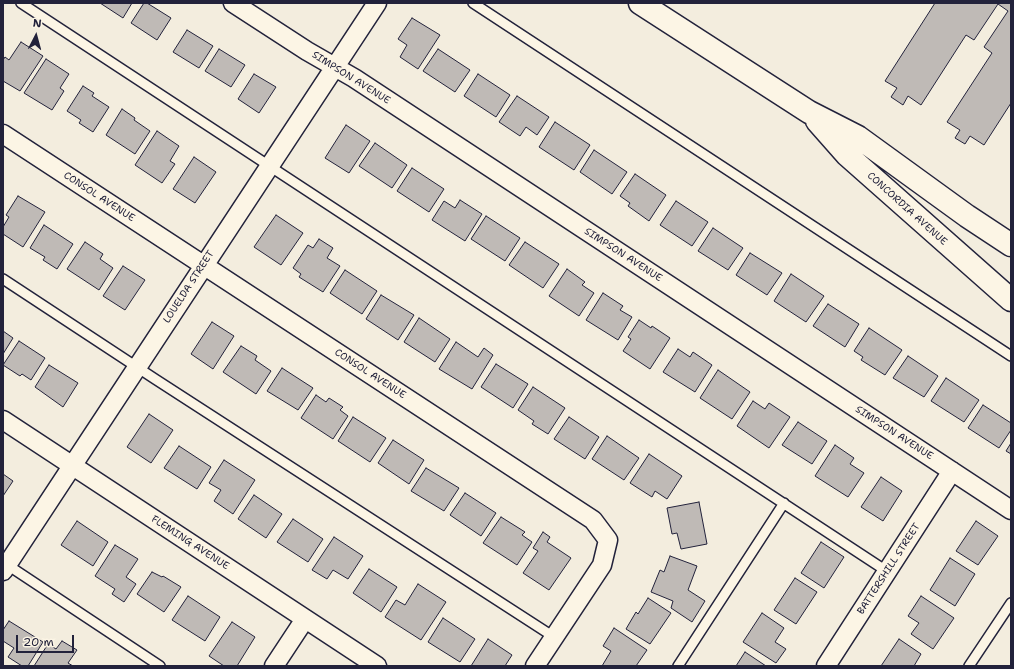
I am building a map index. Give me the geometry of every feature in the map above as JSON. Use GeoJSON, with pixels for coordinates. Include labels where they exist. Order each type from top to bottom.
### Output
{"type":"FeatureCollection","features":[{"type":"Feature","properties":{"kind":"main road","name":"CONCORDIA AVENUE"},"geometry":{"type":"LineString","coordinates":[[640,3],[809,112],[858,137],[967,216],[1011,245]]}},
{"type":"Feature","properties":{"kind":"main road","name":"CONCORDIA AVENUE"},"geometry":{"type":"LineString","coordinates":[[809,112],[847,155],[1011,300]]}},
{"type":"Feature","properties":{"kind":"street","name":"SIMPSON AVENUE"},"geometry":{"type":"LineString","coordinates":[[233,3],[307,51],[335,67],[1011,510]]}},
{"type":"Feature","properties":{"kind":"street","name":"LOUELDA STREET"},"geometry":{"type":"LineString","coordinates":[[4,566],[138,367],[203,265],[377,3]]}},
{"type":"Feature","properties":{"kind":"street","name":"CONSOL AVENUE"},"geometry":{"type":"LineString","coordinates":[[3,134],[593,520],[608,540],[602,565],[535,666]]}},
{"type":"Feature","properties":{"kind":"street","name":"FLEMING AVENUE"},"geometry":{"type":"LineString","coordinates":[[3,420],[377,666]]}},
{"type":"Feature","properties":{"kind":"street","name":"BATTERSHILL STREET"},"geometry":{"type":"LineString","coordinates":[[826,666],[952,471]]}},
{"type":"Feature","properties":{"kind":"street"},"geometry":{"type":"LineString","coordinates":[[274,666],[305,619]]}},
{"type":"Feature","properties":{"kind":"lane"},"geometry":{"type":"LineString","coordinates":[[21,3],[888,572]]}},
{"type":"Feature","properties":{"kind":"lane"},"geometry":{"type":"LineString","coordinates":[[473,3],[1011,356]]}},
{"type":"Feature","properties":{"kind":"lane"},"geometry":{"type":"LineString","coordinates":[[3,279],[554,637]]}},
{"type":"Feature","properties":{"kind":"lane"},"geometry":{"type":"LineString","coordinates":[[678,666],[784,503]]}},
{"type":"Feature","properties":{"kind":"lane"},"geometry":{"type":"LineString","coordinates":[[4,566],[160,666]]}},
{"type":"Feature","properties":{"kind":"lane"},"geometry":{"type":"LineString","coordinates":[[969,666],[1011,603]]}},
{"type":"Feature","properties":{"kind":"building"},"geometry":{"type":"Polygon","coordinates":[[[100,3],[132,3],[123,18],[100,3]]]}},
{"type":"Feature","properties":{"kind":"building"},"geometry":{"type":"Polygon","coordinates":[[[144,3],[147,3],[171,18],[157,40],[131,23],[144,3]]]}},
{"type":"Feature","properties":{"kind":"building"},"geometry":{"type":"Polygon","coordinates":[[[935,3],[1011,3],[1011,103],[984,145],[970,136],[965,144],[955,138],[960,130],[947,122],[992,53],[984,47],[1008,11],[998,4],[974,40],[966,35],[921,105],[908,96],[903,105],[891,97],[897,88],[885,81],[935,3]]]}},
{"type":"Feature","properties":{"kind":"building"},"geometry":{"type":"Polygon","coordinates":[[[412,18],[440,35],[418,69],[400,57],[407,45],[398,39],[412,18]]]}},
{"type":"Feature","properties":{"kind":"building"},"geometry":{"type":"Polygon","coordinates":[[[187,30],[213,46],[199,68],[173,52],[187,30]]]}},
{"type":"Feature","properties":{"kind":"building"},"geometry":{"type":"Polygon","coordinates":[[[21,42],[43,56],[20,91],[3,81],[3,60],[5,57],[9,60],[21,42]]]}},
{"type":"Feature","properties":{"kind":"building"},"geometry":{"type":"Polygon","coordinates":[[[219,49],[245,65],[231,87],[205,71],[219,49]]]}},
{"type":"Feature","properties":{"kind":"building"},"geometry":{"type":"Polygon","coordinates":[[[438,49],[470,70],[455,92],[423,71],[438,49]]]}},
{"type":"Feature","properties":{"kind":"building"},"geometry":{"type":"Polygon","coordinates":[[[46,59],[69,74],[60,88],[64,91],[52,110],[24,93],[46,59]]]}},
{"type":"Feature","properties":{"kind":"building"},"geometry":{"type":"Polygon","coordinates":[[[254,74],[276,87],[259,113],[238,99],[254,74]]]}},
{"type":"Feature","properties":{"kind":"building"},"geometry":{"type":"Polygon","coordinates":[[[478,74],[510,95],[496,117],[464,96],[478,74]]]}},
{"type":"Feature","properties":{"kind":"building"},"geometry":{"type":"Polygon","coordinates":[[[83,86],[94,93],[92,96],[109,107],[93,132],[79,123],[81,120],[67,111],[83,86]]]}},
{"type":"Feature","properties":{"kind":"building"},"geometry":{"type":"Polygon","coordinates":[[[517,96],[549,117],[537,135],[526,127],[520,136],[499,122],[517,96]]]}},
{"type":"Feature","properties":{"kind":"building"},"geometry":{"type":"Polygon","coordinates":[[[122,109],[135,118],[134,120],[150,131],[135,154],[106,135],[122,109]]]}},
{"type":"Feature","properties":{"kind":"building"},"geometry":{"type":"Polygon","coordinates":[[[555,122],[590,145],[574,170],[539,147],[555,122]]]}},
{"type":"Feature","properties":{"kind":"building"},"geometry":{"type":"Polygon","coordinates":[[[346,125],[370,141],[349,173],[325,158],[346,125]]]}},
{"type":"Feature","properties":{"kind":"building"},"geometry":{"type":"Polygon","coordinates":[[[157,131],[179,146],[170,161],[175,164],[162,183],[135,165],[157,131]]]}},
{"type":"Feature","properties":{"kind":"building"},"geometry":{"type":"Polygon","coordinates":[[[375,143],[407,165],[392,188],[359,166],[375,143]]]}},
{"type":"Feature","properties":{"kind":"building"},"geometry":{"type":"Polygon","coordinates":[[[594,150],[627,172],[612,194],[580,172],[594,150]]]}},
{"type":"Feature","properties":{"kind":"building"},"geometry":{"type":"Polygon","coordinates":[[[194,157],[216,172],[195,203],[173,189],[194,157]]]}},
{"type":"Feature","properties":{"kind":"building"},"geometry":{"type":"Polygon","coordinates":[[[412,168],[444,189],[429,212],[397,191],[412,168]]]}},
{"type":"Feature","properties":{"kind":"building"},"geometry":{"type":"Polygon","coordinates":[[[635,174],[666,195],[649,221],[628,206],[630,203],[620,196],[635,174]]]}},
{"type":"Feature","properties":{"kind":"building"},"geometry":{"type":"Polygon","coordinates":[[[18,196],[45,212],[23,247],[3,234],[3,227],[9,217],[6,215],[18,196]]]}},
{"type":"Feature","properties":{"kind":"building"},"geometry":{"type":"Polygon","coordinates":[[[460,200],[482,214],[465,241],[432,220],[444,201],[455,208],[460,200]]]}},
{"type":"Feature","properties":{"kind":"building"},"geometry":{"type":"Polygon","coordinates":[[[676,201],[708,222],[692,246],[660,225],[676,201]]]}},
{"type":"Feature","properties":{"kind":"building"},"geometry":{"type":"Polygon","coordinates":[[[276,215],[303,233],[281,265],[254,247],[276,215]]]}},
{"type":"Feature","properties":{"kind":"building"},"geometry":{"type":"Polygon","coordinates":[[[486,216],[520,238],[505,261],[471,239],[486,216]]]}},
{"type":"Feature","properties":{"kind":"building"},"geometry":{"type":"Polygon","coordinates":[[[44,225],[73,244],[57,269],[43,260],[45,257],[30,248],[44,225]]]}},
{"type":"Feature","properties":{"kind":"building"},"geometry":{"type":"Polygon","coordinates":[[[713,228],[743,248],[728,270],[698,251],[713,228]]]}},
{"type":"Feature","properties":{"kind":"building"},"geometry":{"type":"Polygon","coordinates":[[[319,239],[333,248],[327,258],[340,266],[323,292],[299,277],[301,274],[293,268],[308,245],[313,248],[319,239]]]}},
{"type":"Feature","properties":{"kind":"building"},"geometry":{"type":"Polygon","coordinates":[[[85,242],[103,254],[100,259],[113,268],[99,290],[67,269],[85,242]]]}},
{"type":"Feature","properties":{"kind":"building"},"geometry":{"type":"Polygon","coordinates":[[[525,242],[559,264],[543,288],[509,265],[525,242]]]}},
{"type":"Feature","properties":{"kind":"building"},"geometry":{"type":"Polygon","coordinates":[[[750,253],[782,273],[767,295],[736,275],[750,253]]]}},
{"type":"Feature","properties":{"kind":"building"},"geometry":{"type":"Polygon","coordinates":[[[123,266],[145,280],[125,310],[103,296],[123,266]]]}},
{"type":"Feature","properties":{"kind":"building"},"geometry":{"type":"Polygon","coordinates":[[[567,269],[585,282],[582,285],[594,293],[579,316],[549,296],[567,269]]]}},
{"type":"Feature","properties":{"kind":"building"},"geometry":{"type":"Polygon","coordinates":[[[345,270],[377,291],[362,314],[330,293],[345,270]]]}},
{"type":"Feature","properties":{"kind":"building"},"geometry":{"type":"Polygon","coordinates":[[[791,274],[824,296],[806,322],[774,301],[791,274]]]}},
{"type":"Feature","properties":{"kind":"building"},"geometry":{"type":"Polygon","coordinates":[[[603,293],[623,306],[620,310],[632,317],[618,340],[586,320],[603,293]]]}},
{"type":"Feature","properties":{"kind":"building"},"geometry":{"type":"Polygon","coordinates":[[[381,295],[414,315],[398,340],[366,319],[381,295]]]}},
{"type":"Feature","properties":{"kind":"building"},"geometry":{"type":"Polygon","coordinates":[[[828,304],[859,324],[845,347],[813,326],[828,304]]]}},
{"type":"Feature","properties":{"kind":"building"},"geometry":{"type":"Polygon","coordinates":[[[419,318],[450,339],[435,362],[404,342],[419,318]]]}},
{"type":"Feature","properties":{"kind":"building"},"geometry":{"type":"Polygon","coordinates":[[[639,320],[651,328],[652,326],[670,338],[650,369],[623,351],[631,339],[628,337],[639,320]]]}},
{"type":"Feature","properties":{"kind":"building"},"geometry":{"type":"Polygon","coordinates":[[[212,322],[234,336],[213,369],[191,354],[212,322]]]}},
{"type":"Feature","properties":{"kind":"building"},"geometry":{"type":"Polygon","coordinates":[[[869,328],[902,350],[885,375],[861,360],[863,357],[854,351],[869,328]]]}},
{"type":"Feature","properties":{"kind":"building"},"geometry":{"type":"Polygon","coordinates":[[[3,331],[13,338],[3,354],[3,331]]]}},
{"type":"Feature","properties":{"kind":"building"},"geometry":{"type":"Polygon","coordinates":[[[19,341],[45,358],[31,380],[22,374],[20,376],[3,365],[19,341]]]}},
{"type":"Feature","properties":{"kind":"building"},"geometry":{"type":"Polygon","coordinates":[[[456,342],[478,357],[484,348],[493,355],[472,389],[439,369],[456,342]]]}},
{"type":"Feature","properties":{"kind":"building"},"geometry":{"type":"Polygon","coordinates":[[[241,346],[257,356],[255,360],[271,371],[256,394],[223,372],[241,346]]]}},
{"type":"Feature","properties":{"kind":"building"},"geometry":{"type":"Polygon","coordinates":[[[678,349],[690,357],[693,352],[712,365],[695,392],[663,372],[678,349]]]}},
{"type":"Feature","properties":{"kind":"building"},"geometry":{"type":"Polygon","coordinates":[[[908,356],[938,376],[924,397],[893,378],[908,356]]]}},
{"type":"Feature","properties":{"kind":"building"},"geometry":{"type":"Polygon","coordinates":[[[496,364],[528,384],[513,408],[481,387],[496,364]]]}},
{"type":"Feature","properties":{"kind":"building"},"geometry":{"type":"Polygon","coordinates":[[[49,365],[78,383],[63,407],[35,387],[49,365]]]}},
{"type":"Feature","properties":{"kind":"building"},"geometry":{"type":"Polygon","coordinates":[[[282,368],[313,388],[298,410],[267,391],[282,368]]]}},
{"type":"Feature","properties":{"kind":"building"},"geometry":{"type":"Polygon","coordinates":[[[718,370],[750,392],[732,419],[700,398],[718,370]]]}},
{"type":"Feature","properties":{"kind":"building"},"geometry":{"type":"Polygon","coordinates":[[[946,378],[979,400],[964,422],[931,401],[946,378]]]}},
{"type":"Feature","properties":{"kind":"building"},"geometry":{"type":"Polygon","coordinates":[[[533,387],[565,408],[548,434],[532,424],[534,421],[518,410],[533,387]]]}},
{"type":"Feature","properties":{"kind":"building"},"geometry":{"type":"Polygon","coordinates":[[[316,395],[326,402],[329,398],[343,407],[340,410],[348,416],[333,439],[301,418],[316,395]]]}},
{"type":"Feature","properties":{"kind":"building"},"geometry":{"type":"Polygon","coordinates":[[[753,401],[765,409],[769,403],[790,417],[769,448],[737,426],[753,401]]]}},
{"type":"Feature","properties":{"kind":"building"},"geometry":{"type":"Polygon","coordinates":[[[983,405],[1011,423],[1011,430],[999,448],[968,428],[983,405]]]}},
{"type":"Feature","properties":{"kind":"building"},"geometry":{"type":"Polygon","coordinates":[[[149,414],[173,430],[151,463],[127,447],[149,414]]]}},
{"type":"Feature","properties":{"kind":"building"},"geometry":{"type":"Polygon","coordinates":[[[353,417],[386,438],[370,462],[338,441],[353,417]]]}},
{"type":"Feature","properties":{"kind":"building"},"geometry":{"type":"Polygon","coordinates":[[[569,417],[599,437],[585,459],[554,439],[569,417]]]}},
{"type":"Feature","properties":{"kind":"building"},"geometry":{"type":"Polygon","coordinates":[[[798,422],[827,441],[812,464],[782,445],[798,422]]]}},
{"type":"Feature","properties":{"kind":"building"},"geometry":{"type":"Polygon","coordinates":[[[607,436],[639,458],[624,480],[592,459],[607,436]]]}},
{"type":"Feature","properties":{"kind":"building"},"geometry":{"type":"Polygon","coordinates":[[[393,440],[424,460],[409,484],[378,463],[393,440]]]}},
{"type":"Feature","properties":{"kind":"building"},"geometry":{"type":"Polygon","coordinates":[[[1011,443],[1011,454],[1006,451],[1011,443]]]}},
{"type":"Feature","properties":{"kind":"building"},"geometry":{"type":"Polygon","coordinates":[[[835,445],[854,458],[850,464],[864,473],[848,497],[815,476],[835,445]]]}},
{"type":"Feature","properties":{"kind":"building"},"geometry":{"type":"Polygon","coordinates":[[[179,446],[211,467],[197,489],[164,468],[179,446]]]}},
{"type":"Feature","properties":{"kind":"building"},"geometry":{"type":"Polygon","coordinates":[[[649,454],[682,476],[667,499],[655,491],[652,497],[630,483],[649,454]]]}},
{"type":"Feature","properties":{"kind":"building"},"geometry":{"type":"Polygon","coordinates":[[[224,460],[255,480],[233,514],[214,501],[221,490],[209,483],[224,460]]]}},
{"type":"Feature","properties":{"kind":"building"},"geometry":{"type":"Polygon","coordinates":[[[426,468],[459,488],[444,511],[411,491],[426,468]]]}},
{"type":"Feature","properties":{"kind":"building"},"geometry":{"type":"Polygon","coordinates":[[[3,474],[13,481],[3,496],[3,474]]]}},
{"type":"Feature","properties":{"kind":"building"},"geometry":{"type":"Polygon","coordinates":[[[881,477],[902,491],[883,521],[861,507],[881,477]]]}},
{"type":"Feature","properties":{"kind":"building"},"geometry":{"type":"Polygon","coordinates":[[[465,493],[496,513],[481,536],[450,515],[465,493]]]}},
{"type":"Feature","properties":{"kind":"building"},"geometry":{"type":"Polygon","coordinates":[[[254,495],[282,514],[266,538],[238,519],[254,495]]]}},
{"type":"Feature","properties":{"kind":"building"},"geometry":{"type":"Polygon","coordinates":[[[699,502],[707,544],[681,549],[677,533],[672,534],[667,508],[699,502]]]}},
{"type":"Feature","properties":{"kind":"building"},"geometry":{"type":"Polygon","coordinates":[[[501,517],[525,532],[522,535],[532,542],[517,565],[483,543],[501,517]]]}},
{"type":"Feature","properties":{"kind":"building"},"geometry":{"type":"Polygon","coordinates":[[[293,519],[323,539],[308,562],[277,542],[293,519]]]}},
{"type":"Feature","properties":{"kind":"building"},"geometry":{"type":"Polygon","coordinates":[[[77,521],[108,542],[93,566],[61,545],[77,521]]]}},
{"type":"Feature","properties":{"kind":"building"},"geometry":{"type":"Polygon","coordinates":[[[976,521],[998,536],[978,565],[956,551],[976,521]]]}},
{"type":"Feature","properties":{"kind":"building"},"geometry":{"type":"Polygon","coordinates":[[[543,532],[550,537],[547,542],[571,558],[549,590],[523,573],[538,551],[533,548],[543,532]]]}},
{"type":"Feature","properties":{"kind":"building"},"geometry":{"type":"Polygon","coordinates":[[[334,537],[363,556],[348,579],[333,570],[327,579],[312,570],[334,537]]]}},
{"type":"Feature","properties":{"kind":"building"},"geometry":{"type":"Polygon","coordinates":[[[821,542],[844,557],[824,588],[801,573],[821,542]]]}},
{"type":"Feature","properties":{"kind":"building"},"geometry":{"type":"Polygon","coordinates":[[[115,545],[138,559],[126,577],[136,584],[124,602],[112,594],[115,589],[95,576],[115,545]]]}},
{"type":"Feature","properties":{"kind":"building"},"geometry":{"type":"Polygon","coordinates":[[[670,556],[697,566],[688,590],[705,601],[692,622],[671,608],[673,601],[651,592],[660,570],[664,572],[670,556]]]}},
{"type":"Feature","properties":{"kind":"building"},"geometry":{"type":"Polygon","coordinates":[[[950,558],[975,574],[955,606],[930,590],[950,558]]]}},
{"type":"Feature","properties":{"kind":"building"},"geometry":{"type":"Polygon","coordinates":[[[369,569],[397,587],[381,612],[353,593],[369,569]]]}},
{"type":"Feature","properties":{"kind":"building"},"geometry":{"type":"Polygon","coordinates":[[[152,572],[162,577],[163,576],[181,587],[164,612],[137,594],[152,572]]]}},
{"type":"Feature","properties":{"kind":"building"},"geometry":{"type":"Polygon","coordinates":[[[795,578],[817,592],[796,624],[774,610],[795,578]]]}},
{"type":"Feature","properties":{"kind":"building"},"geometry":{"type":"Polygon","coordinates":[[[418,584],[446,602],[421,640],[385,617],[396,600],[405,605],[418,584]]]}},
{"type":"Feature","properties":{"kind":"building"},"geometry":{"type":"Polygon","coordinates":[[[188,596],[220,617],[205,641],[172,620],[188,596]]]}},
{"type":"Feature","properties":{"kind":"building"},"geometry":{"type":"Polygon","coordinates":[[[921,596],[954,618],[933,649],[911,634],[919,623],[908,616],[921,596]]]}},
{"type":"Feature","properties":{"kind":"building"},"geometry":{"type":"Polygon","coordinates":[[[648,598],[671,613],[650,644],[626,629],[636,612],[638,614],[648,598]]]}},
{"type":"Feature","properties":{"kind":"building"},"geometry":{"type":"Polygon","coordinates":[[[762,613],[784,628],[775,642],[786,649],[776,663],[743,642],[762,613]]]}},
{"type":"Feature","properties":{"kind":"building"},"geometry":{"type":"Polygon","coordinates":[[[443,618],[475,639],[460,662],[428,642],[443,618]]]}},
{"type":"Feature","properties":{"kind":"building"},"geometry":{"type":"Polygon","coordinates":[[[9,621],[43,642],[28,666],[22,666],[8,657],[14,648],[3,641],[3,630],[9,621]]]}},
{"type":"Feature","properties":{"kind":"building"},"geometry":{"type":"Polygon","coordinates":[[[232,622],[255,637],[237,666],[224,666],[209,656],[232,622]]]}},
{"type":"Feature","properties":{"kind":"building"},"geometry":{"type":"Polygon","coordinates":[[[614,628],[647,650],[636,666],[602,666],[611,651],[603,646],[614,628]]]}},
{"type":"Feature","properties":{"kind":"building"},"geometry":{"type":"Polygon","coordinates":[[[488,639],[512,655],[505,666],[471,666],[488,639]]]}},
{"type":"Feature","properties":{"kind":"building"},"geometry":{"type":"Polygon","coordinates":[[[899,639],[921,654],[914,666],[881,666],[899,639]]]}},
{"type":"Feature","properties":{"kind":"building"},"geometry":{"type":"Polygon","coordinates":[[[62,641],[77,650],[68,663],[73,666],[34,666],[48,644],[56,649],[62,641]]]}},
{"type":"Feature","properties":{"kind":"building"},"geometry":{"type":"Polygon","coordinates":[[[745,652],[766,666],[736,666],[745,652]]]}}]}
